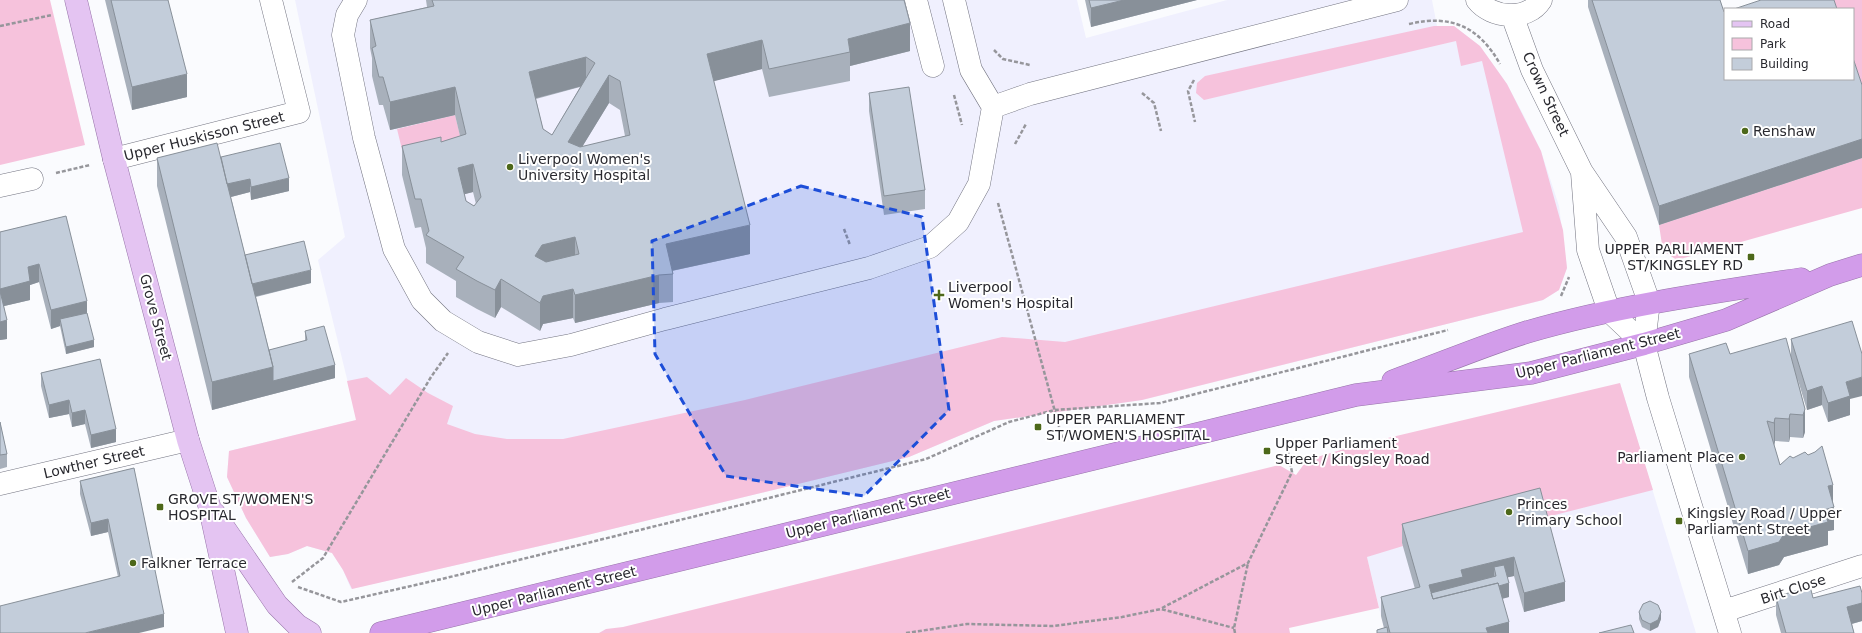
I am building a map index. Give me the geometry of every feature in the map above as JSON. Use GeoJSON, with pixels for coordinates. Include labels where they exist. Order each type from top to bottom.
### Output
{"type":"FeatureCollection","features":[{"type":"Feature","properties":{"kind":"highway","name":"Upper Parliament Street"},"geometry":{"type":"LineString","coordinates":[[381,633],[1356,395],[1530,373],[1644,344],[1726,320],[1830,275],[1862,265]]}},
{"type":"Feature","properties":{"kind":"highway","name":"Upper Parliament Street"},"geometry":{"type":"LineString","coordinates":[[1356,395],[1525,333],[1609,311],[1649,302],[1830,275]]}},
{"type":"Feature","properties":{"kind":"main road","name":"Grove Street"},"geometry":{"type":"LineString","coordinates":[[77,4],[114,159],[188,440],[209,505],[237,633]]}},
{"type":"Feature","properties":{"kind":"main road"},"geometry":{"type":"LineString","coordinates":[[209,505],[277,605],[297,624],[310,633]]}},
{"type":"Feature","properties":{"kind":"street","name":"Upper Huskisson Street"},"geometry":{"type":"LineString","coordinates":[[114,159],[298,112],[271,0]]}},
{"type":"Feature","properties":{"kind":"street"},"geometry":{"type":"LineString","coordinates":[[356,0],[348,15],[343,35],[364,138],[394,249],[422,300],[443,321],[478,342],[518,355],[572,345],[665,319],[862,270],[930,247],[958,222],[979,184],[993,107],[971,70],[954,0]]}},
{"type":"Feature","properties":{"kind":"street"},"geometry":{"type":"LineString","coordinates":[[916,0],[933,66]]}},
{"type":"Feature","properties":{"kind":"street"},"geometry":{"type":"LineString","coordinates":[[993,107],[1030,94],[1397,0]]}},
{"type":"Feature","properties":{"kind":"street"},"geometry":{"type":"LineString","coordinates":[[1476,0],[1484,8],[1501,14],[1512,15],[1526,13],[1541,0]]}},
{"type":"Feature","properties":{"kind":"street","name":"Crown Street"},"geometry":{"type":"LineString","coordinates":[[1512,15],[1532,70],[1582,172],[1626,237],[1649,302]]}},
{"type":"Feature","properties":{"kind":"street","name":"Crown Street"},"geometry":{"type":"LineString","coordinates":[[1582,172],[1588,250],[1609,311]]}},
{"type":"Feature","properties":{"kind":"street"},"geometry":{"type":"LineString","coordinates":[[0,186],[32,179]]}},
{"type":"Feature","properties":{"kind":"street"},"geometry":{"type":"LineString","coordinates":[[1649,302],[1644,344],[1658,398],[1730,633]]}},
{"type":"Feature","properties":{"kind":"street"},"geometry":{"type":"LineString","coordinates":[[1609,311],[1644,344]]}},
{"type":"Feature","properties":{"kind":"street","name":"Lowther Street"},"geometry":{"type":"LineString","coordinates":[[0,484],[188,440]]}},
{"type":"Feature","properties":{"kind":"street","name":"Birt Close"},"geometry":{"type":"LineString","coordinates":[[1724,611],[1862,566]]}},
{"type":"Feature","properties":{"kind":"path"},"geometry":{"type":"LineString","coordinates":[[0,26],[77,4]]}},
{"type":"Feature","properties":{"kind":"path"},"geometry":{"type":"LineString","coordinates":[[1406,25],[1421,21],[1452,21],[1485,42],[1502,67]]}},
{"type":"Feature","properties":{"kind":"path"},"geometry":{"type":"LineString","coordinates":[[989,46],[1003,59],[1029,66],[1036,64]]}},
{"type":"Feature","properties":{"kind":"path"},"geometry":{"type":"LineString","coordinates":[[1194,122],[1188,91],[1195,78]]}},
{"type":"Feature","properties":{"kind":"path"},"geometry":{"type":"LineString","coordinates":[[1137,90],[1147,96],[1154,103],[1161,131]]}},
{"type":"Feature","properties":{"kind":"path"},"geometry":{"type":"LineString","coordinates":[[954,94],[963,128]]}},
{"type":"Feature","properties":{"kind":"path"},"geometry":{"type":"LineString","coordinates":[[1013,147],[1020,133],[1031,120]]}},
{"type":"Feature","properties":{"kind":"path"},"geometry":{"type":"LineString","coordinates":[[32,179],[114,159]]}},
{"type":"Feature","properties":{"kind":"path"},"geometry":{"type":"LineString","coordinates":[[999,196],[998,203],[1070,464]]}},
{"type":"Feature","properties":{"kind":"path"},"geometry":{"type":"LineString","coordinates":[[993,200],[998,203]]}},
{"type":"Feature","properties":{"kind":"path"},"geometry":{"type":"LineString","coordinates":[[844,229],[850,246],[856,250]]}},
{"type":"Feature","properties":{"kind":"path"},"geometry":{"type":"LineString","coordinates":[[1555,301],[1561,297],[1571,273]]}},
{"type":"Feature","properties":{"kind":"path"},"geometry":{"type":"LineString","coordinates":[[462,333],[431,377],[323,558],[288,584],[341,602],[454,576],[926,459],[1008,422],[1055,410],[1160,403],[1454,329]]}},
{"type":"Feature","properties":{"kind":"path"},"geometry":{"type":"LineString","coordinates":[[1235,633],[1234,628],[1248,563],[1292,472],[1280,413]]}},
{"type":"Feature","properties":{"kind":"path"},"geometry":{"type":"LineString","coordinates":[[906,633],[966,624],[1054,626],[1122,617],[1161,609],[1248,563]]}},
{"type":"Feature","properties":{"kind":"path"},"geometry":{"type":"LineString","coordinates":[[1161,609],[1234,628]]}},
{"type":"Feature","properties":{"kind":"highlighted area"},"geometry":{"type":"Polygon","coordinates":[[[801,186],[922,217],[949,410],[864,496],[726,476],[655,354],[652,241],[801,186]]]}},
{"type":"Feature","properties":{"kind":"shaded area","name":"Liverpool Women's Hospital"},"geometry":{"type":"Polygon","coordinates":[[[295,0],[1077,0],[1086,38],[1227,0],[1432,0],[1437,26],[1454,26],[1480,46],[1507,84],[1523,114],[1541,151],[1559,206],[1567,268],[1559,290],[1543,300],[1142,400],[994,421],[909,457],[575,538],[351,589],[343,570],[332,553],[307,546],[288,554],[270,557],[246,518],[227,477],[229,451],[357,420],[318,260],[345,237],[295,0]]]}},
{"type":"Feature","properties":{"kind":"shaded area","name":"Princes Primary School"},"geometry":{"type":"Polygon","coordinates":[[[1620,383],[1696,633],[1385,633],[1367,557],[1620,383]]]}},
{"type":"Feature","properties":{"kind":"green space"},"geometry":{"type":"Polygon","coordinates":[[[0,0],[50,0],[85,145],[0,165],[0,0]]]}},
{"type":"Feature","properties":{"kind":"green space"},"geometry":{"type":"Polygon","coordinates":[[[1828,0],[1862,0],[1862,104],[1854,79],[1854,8],[1831,8],[1828,0]]]}},
{"type":"Feature","properties":{"kind":"green space"},"geometry":{"type":"Polygon","coordinates":[[[1434,26],[1454,26],[1480,46],[1507,84],[1541,151],[1563,230],[1567,268],[1559,290],[1543,300],[1142,400],[994,421],[909,457],[575,538],[352,589],[343,570],[332,553],[307,546],[288,554],[270,557],[246,518],[227,477],[229,451],[356,420],[347,381],[367,377],[390,395],[406,378],[428,393],[453,406],[447,424],[475,434],[507,439],[563,439],[745,400],[1002,337],[1065,342],[1523,232],[1482,61],[1461,66],[1456,41],[1204,100],[1196,93],[1197,83],[1205,76],[1434,26]]]}},
{"type":"Feature","properties":{"kind":"green space"},"geometry":{"type":"Polygon","coordinates":[[[455,115],[465,156],[407,170],[397,129],[455,115]]]}},
{"type":"Feature","properties":{"kind":"green space"},"geometry":{"type":"Polygon","coordinates":[[[1862,158],[1862,208],[1677,260],[1663,251],[1659,225],[1862,158]]]}},
{"type":"Feature","properties":{"kind":"green space"},"geometry":{"type":"Polygon","coordinates":[[[1620,383],[1653,490],[1543,518],[1402,543],[1403,546],[1367,557],[1379,608],[1289,628],[1290,633],[599,633],[606,629],[623,627],[1279,465],[1296,475],[1307,460],[1354,446],[1620,383]]]}},
{"type":"Feature","properties":{"kind":"building"},"geometry":{"type":"Polygon","coordinates":[[[111,0],[168,0],[187,74],[132,87],[111,0]]]}},
{"type":"Feature","properties":{"kind":"building","name":"Liverpool Women's University Hospital"},"geometry":{"type":"Polygon","coordinates":[[[432,0],[904,0],[910,23],[848,39],[850,52],[769,69],[762,40],[707,54],[750,225],[666,244],[673,274],[659,275],[575,295],[573,289],[543,296],[540,303],[501,279],[495,290],[456,269],[464,257],[426,235],[429,231],[421,199],[415,199],[402,146],[441,137],[441,142],[466,134],[455,87],[390,102],[383,77],[379,77],[372,48],[376,46],[370,20],[434,6],[432,0]],[[586,57],[529,72],[543,129],[552,135],[595,63],[586,57]],[[609,75],[568,142],[580,147],[630,135],[620,81],[609,75]],[[473,164],[458,168],[466,201],[474,206],[481,197],[473,164]],[[575,237],[542,245],[535,256],[546,262],[579,254],[575,237]]]}},
{"type":"Feature","properties":{"kind":"building"},"geometry":{"type":"Polygon","coordinates":[[[1089,0],[1124,0],[1091,8],[1089,0]]]}},
{"type":"Feature","properties":{"kind":"building","name":"Renshaw"},"geometry":{"type":"Polygon","coordinates":[[[1592,0],[1720,0],[1724,12],[1724,80],[1854,80],[1854,61],[1862,85],[1862,139],[1659,206],[1592,0]]]}},
{"type":"Feature","properties":{"kind":"building"},"geometry":{"type":"Polygon","coordinates":[[[1761,0],[1834,0],[1837,8],[1737,8],[1761,0]]]}},
{"type":"Feature","properties":{"kind":"building"},"geometry":{"type":"Polygon","coordinates":[[[909,87],[925,190],[884,196],[869,93],[909,87]]]}},
{"type":"Feature","properties":{"kind":"building"},"geometry":{"type":"Polygon","coordinates":[[[217,143],[273,367],[212,382],[157,158],[217,143]]]}},
{"type":"Feature","properties":{"kind":"building"},"geometry":{"type":"Polygon","coordinates":[[[280,143],[289,178],[251,187],[250,179],[227,184],[221,157],[280,143]]]}},
{"type":"Feature","properties":{"kind":"building"},"geometry":{"type":"Polygon","coordinates":[[[66,216],[87,301],[51,310],[39,264],[28,267],[30,281],[0,289],[0,232],[66,216]]]}},
{"type":"Feature","properties":{"kind":"building"},"geometry":{"type":"Polygon","coordinates":[[[304,241],[311,270],[252,284],[245,255],[304,241]]]}},
{"type":"Feature","properties":{"kind":"building"},"geometry":{"type":"Polygon","coordinates":[[[0,291],[7,320],[0,322],[0,291]]]}},
{"type":"Feature","properties":{"kind":"building"},"geometry":{"type":"Polygon","coordinates":[[[87,313],[94,340],[66,347],[60,319],[87,313]]]}},
{"type":"Feature","properties":{"kind":"building"},"geometry":{"type":"Polygon","coordinates":[[[1852,321],[1862,354],[1862,377],[1846,382],[1850,396],[1828,403],[1822,386],[1807,391],[1791,339],[1852,321]]]}},
{"type":"Feature","properties":{"kind":"building"},"geometry":{"type":"Polygon","coordinates":[[[324,326],[335,365],[273,381],[273,367],[269,350],[307,340],[305,331],[324,326]]]}},
{"type":"Feature","properties":{"kind":"building","name":"Parliament Place"},"geometry":{"type":"Polygon","coordinates":[[[1786,338],[1805,409],[1803,415],[1790,414],[1789,419],[1775,418],[1774,423],[1767,421],[1780,465],[1790,456],[1793,458],[1805,452],[1808,455],[1815,452],[1822,446],[1833,485],[1828,486],[1834,507],[1824,510],[1828,522],[1784,534],[1779,542],[1748,551],[1689,354],[1726,343],[1730,354],[1786,338]]]}},
{"type":"Feature","properties":{"kind":"building"},"geometry":{"type":"Polygon","coordinates":[[[100,359],[116,429],[91,435],[85,410],[72,413],[69,400],[49,405],[41,373],[100,359]]]}},
{"type":"Feature","properties":{"kind":"building"},"geometry":{"type":"Polygon","coordinates":[[[0,422],[7,454],[0,455],[0,422]]]}},
{"type":"Feature","properties":{"kind":"building","name":"Falkner Terrace"},"geometry":{"type":"Polygon","coordinates":[[[134,468],[164,614],[85,633],[0,633],[0,606],[120,576],[108,519],[91,523],[80,481],[134,468]]]}},
{"type":"Feature","properties":{"kind":"building"},"geometry":{"type":"Polygon","coordinates":[[[1540,488],[1565,582],[1524,593],[1514,557],[1461,570],[1463,577],[1429,585],[1433,599],[1498,583],[1509,622],[1486,628],[1488,633],[1390,633],[1381,597],[1420,587],[1402,524],[1540,488]]]}},
{"type":"Feature","properties":{"kind":"building"},"geometry":{"type":"Polygon","coordinates":[[[1504,565],[1509,583],[1499,586],[1498,583],[1433,599],[1431,593],[1496,576],[1494,567],[1504,565]]]}},
{"type":"Feature","properties":{"kind":"building"},"geometry":{"type":"Polygon","coordinates":[[[1810,586],[1813,598],[1860,586],[1862,603],[1847,607],[1854,633],[1786,633],[1776,597],[1810,586]]]}},
{"type":"Feature","properties":{"kind":"building"},"geometry":{"type":"Polygon","coordinates":[[[1650,601],[1658,605],[1661,612],[1658,620],[1650,624],[1642,620],[1639,612],[1643,604],[1650,601]]]}},
{"type":"Feature","properties":{"kind":"building"},"geometry":{"type":"Polygon","coordinates":[[[1631,625],[1634,633],[1599,633],[1631,625]]]}},
{"type":"Feature","properties":{"kind":"building"},"geometry":{"type":"Polygon","coordinates":[[[1387,627],[1388,633],[1377,633],[1377,630],[1387,627]]]}},
{"type":"Feature","properties":{"kind":"place","name":"Renshaw"},"geometry":{"type":"Point","coordinates":[1745,131]}},
{"type":"Feature","properties":{"kind":"place","name":"Liverpool Women's University Hospital"},"geometry":{"type":"Point","coordinates":[510,167]}},
{"type":"Feature","properties":{"kind":"place","name":"UPPER PARLIAMENT ST/KINGSLEY RD"},"geometry":{"type":"Point","coordinates":[1751,257]}},
{"type":"Feature","properties":{"kind":"place","name":"Liverpool Women's Hospital"},"geometry":{"type":"Point","coordinates":[939,295]}},
{"type":"Feature","properties":{"kind":"place","name":"UPPER PARLIAMENT ST/WOMEN'S HOSPITAL"},"geometry":{"type":"Point","coordinates":[1038,427]}},
{"type":"Feature","properties":{"kind":"place","name":"Upper Parliament Street / Kingsley Road"},"geometry":{"type":"Point","coordinates":[1267,451]}},
{"type":"Feature","properties":{"kind":"place","name":"Parliament Place"},"geometry":{"type":"Point","coordinates":[1742,457]}},
{"type":"Feature","properties":{"kind":"place","name":"GROVE ST/WOMEN'S HOSPITAL"},"geometry":{"type":"Point","coordinates":[160,507]}},
{"type":"Feature","properties":{"kind":"place","name":"Princes Primary School"},"geometry":{"type":"Point","coordinates":[1509,512]}},
{"type":"Feature","properties":{"kind":"place","name":"Kingsley Road / Upper Parliament Street"},"geometry":{"type":"Point","coordinates":[1679,521]}},
{"type":"Feature","properties":{"kind":"place","name":"Falkner Terrace"},"geometry":{"type":"Point","coordinates":[133,563]}}]}
